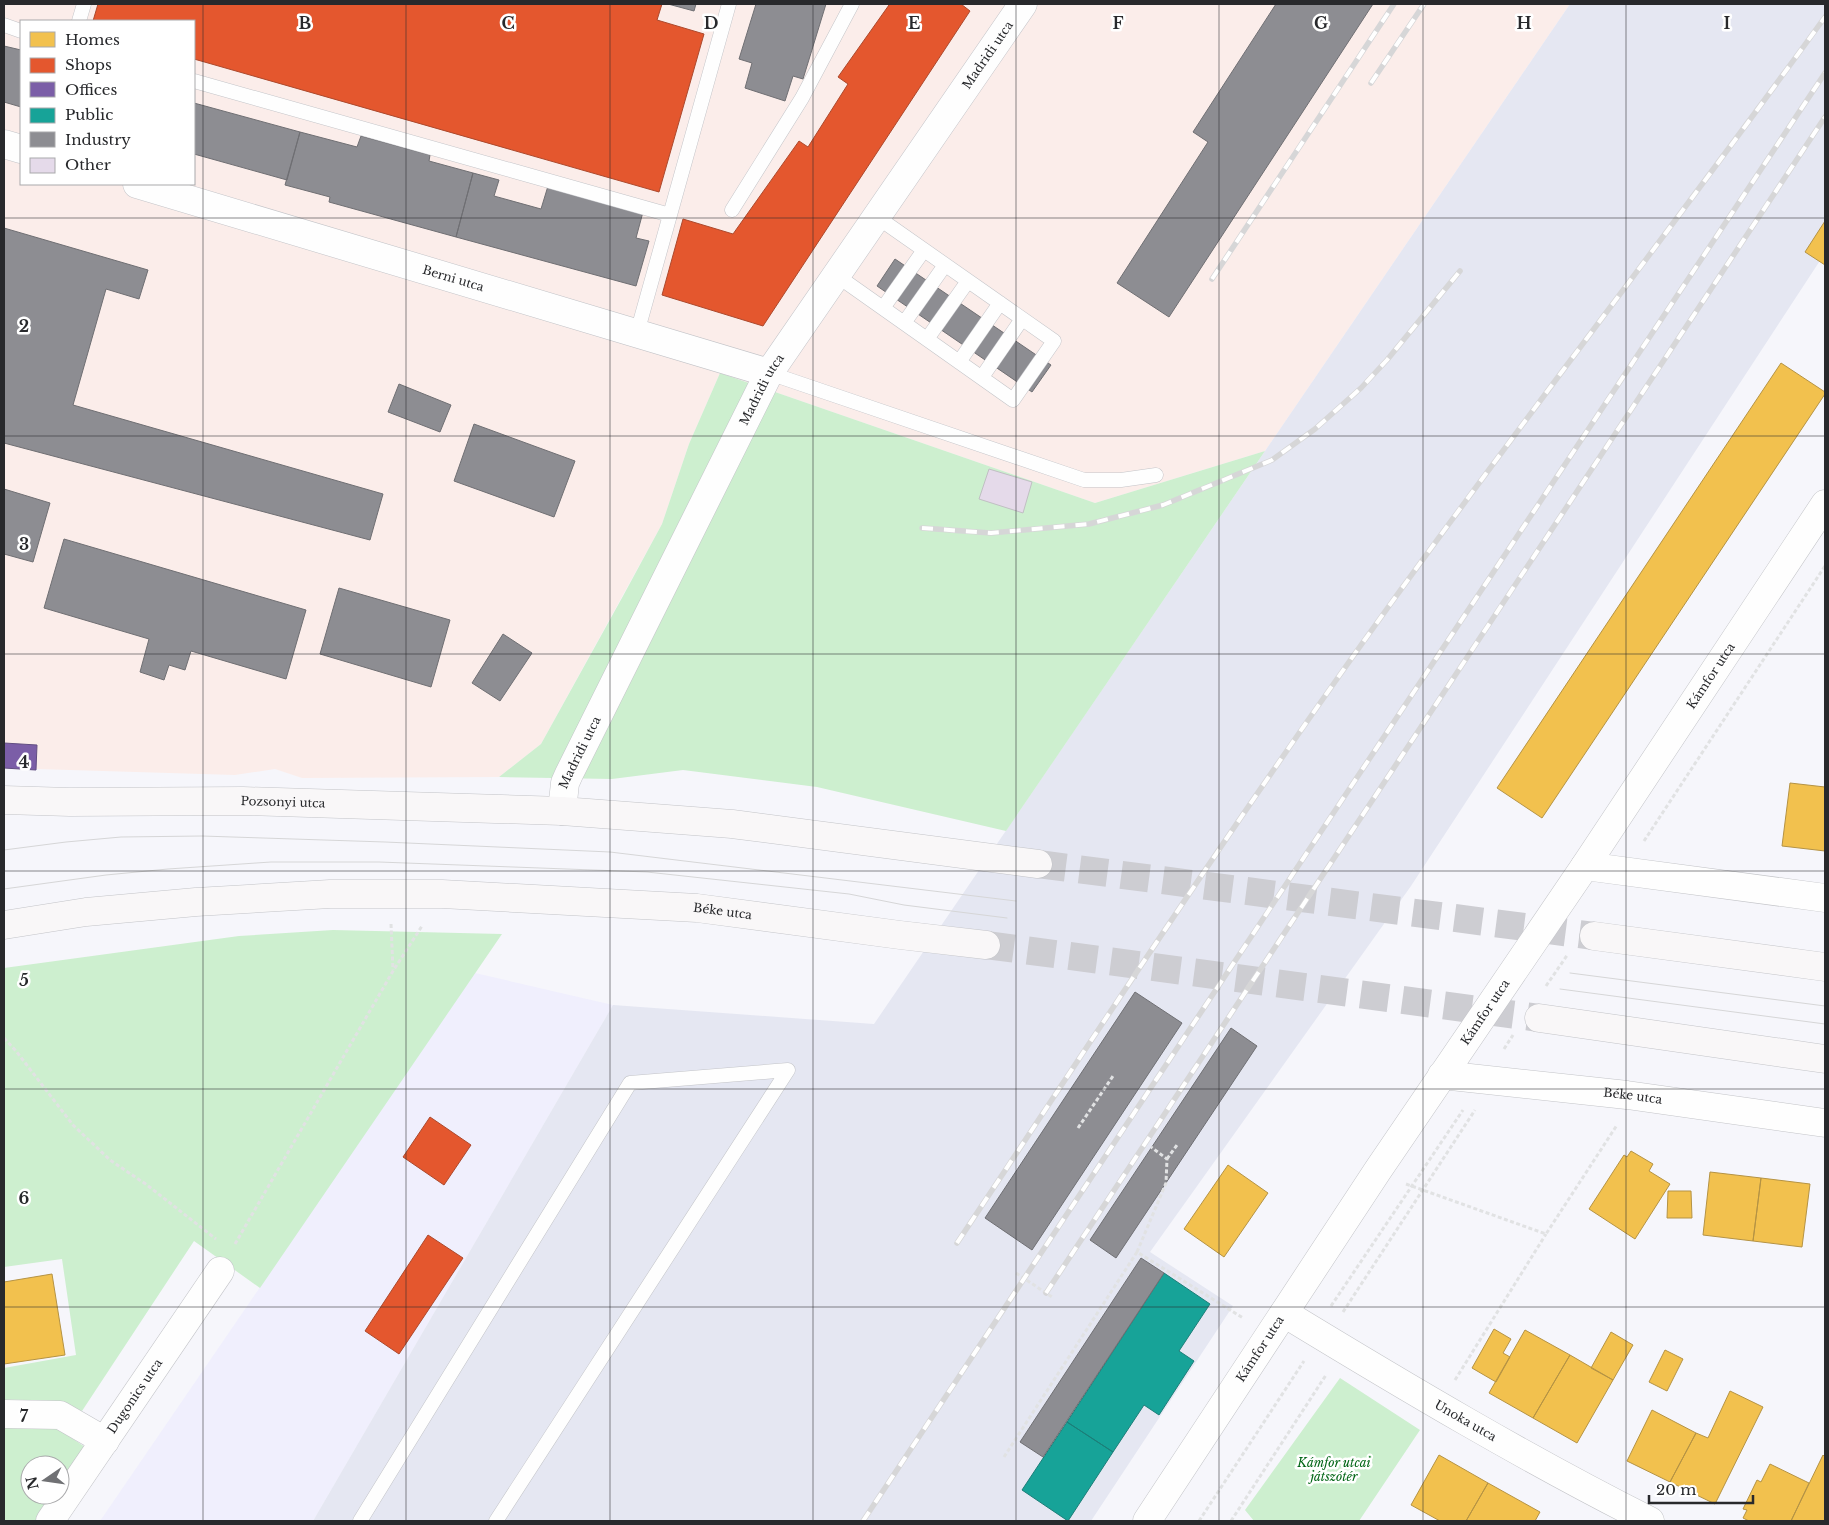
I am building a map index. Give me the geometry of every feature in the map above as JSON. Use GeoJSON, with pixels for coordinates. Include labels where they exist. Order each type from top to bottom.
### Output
{"type":"FeatureCollection","features":[{"type":"Feature","properties":{"kind":"main road","name":"Pozsonyi utca"},"geometry":{"type":"LineString","coordinates":[[4,800],[70,802],[243,801],[562,810]]}},
{"type":"Feature","properties":{"kind":"main road"},"geometry":{"type":"LineString","coordinates":[[562,810],[732,824],[1038,864]]}},
{"type":"Feature","properties":{"kind":"main road","name":"Béke utca"},"geometry":{"type":"LineString","coordinates":[[4,925],[86,912],[196,902],[330,894],[458,895],[697,908],[986,945]]}},
{"type":"Feature","properties":{"kind":"main road"},"geometry":{"type":"LineString","coordinates":[[1583,942],[1825,967]]}},
{"type":"Feature","properties":{"kind":"main road"},"geometry":{"type":"LineString","coordinates":[[1528,1024],[1825,1059]]}},
{"type":"Feature","properties":{"kind":"street","name":"Madridi utca"},"geometry":{"type":"LineString","coordinates":[[562,810],[565,783],[569,774],[769,373],[877,216],[1016,6]]}},
{"type":"Feature","properties":{"kind":"street"},"geometry":{"type":"LineString","coordinates":[[4,144],[20,149]]}},
{"type":"Feature","properties":{"kind":"street","name":"Berni utca"},"geometry":{"type":"LineString","coordinates":[[140,185],[769,373]]}},
{"type":"Feature","properties":{"kind":"street","name":"Kámfor utca"},"geometry":{"type":"LineString","coordinates":[[1147,1521],[1378,1170],[1585,866],[1825,504]]}},
{"type":"Feature","properties":{"kind":"street"},"geometry":{"type":"LineString","coordinates":[[1585,866],[1825,898]]}},
{"type":"Feature","properties":{"kind":"street","name":"Béke utca"},"geometry":{"type":"LineString","coordinates":[[1442,1075],[1627,1095],[1825,1123]]}},
{"type":"Feature","properties":{"kind":"street","name":"Dugonics utca"},"geometry":{"type":"LineString","coordinates":[[50,1521],[220,1271]]}},
{"type":"Feature","properties":{"kind":"street","name":"Unoka utca"},"geometry":{"type":"LineString","coordinates":[[1284,1313],[1328,1326],[1343,1349],[1592,1492],[1650,1521]]}},
{"type":"Feature","properties":{"kind":"street"},"geometry":{"type":"LineString","coordinates":[[4,1414],[60,1415],[105,1441]]}},
{"type":"Feature","properties":{"kind":"lane"},"geometry":{"type":"LineString","coordinates":[[79,20],[84,4]]}},
{"type":"Feature","properties":{"kind":"lane"},"geometry":{"type":"LineString","coordinates":[[637,332],[730,4]]}},
{"type":"Feature","properties":{"kind":"lane"},"geometry":{"type":"LineString","coordinates":[[732,210],[802,98],[852,4]]}},
{"type":"Feature","properties":{"kind":"lane"},"geometry":{"type":"LineString","coordinates":[[4,25],[20,31]]}},
{"type":"Feature","properties":{"kind":"lane"},"geometry":{"type":"LineString","coordinates":[[195,80],[670,214]]}},
{"type":"Feature","properties":{"kind":"lane"},"geometry":{"type":"LineString","coordinates":[[836,275],[1013,400],[1054,341],[877,216]]}},
{"type":"Feature","properties":{"kind":"lane"},"geometry":{"type":"LineString","coordinates":[[883,308],[924,250]]}},
{"type":"Feature","properties":{"kind":"lane"},"geometry":{"type":"LineString","coordinates":[[904,323],[945,265]]}},
{"type":"Feature","properties":{"kind":"lane"},"geometry":{"type":"LineString","coordinates":[[927,339],[968,281]]}},
{"type":"Feature","properties":{"kind":"lane"},"geometry":{"type":"LineString","coordinates":[[959,362],[1000,303]]}},
{"type":"Feature","properties":{"kind":"lane"},"geometry":{"type":"LineString","coordinates":[[982,377],[1022,318]]}},
{"type":"Feature","properties":{"kind":"lane"},"geometry":{"type":"LineString","coordinates":[[769,373],[1084,480],[1121,480],[1156,475]]}},
{"type":"Feature","properties":{"kind":"lane"},"geometry":{"type":"LineString","coordinates":[[360,1521],[630,1083],[788,1070],[496,1521]]}},
{"type":"Feature","properties":{"kind":"path"},"geometry":{"type":"LineString","coordinates":[[1624,872],[1825,566]]}},
{"type":"Feature","properties":{"kind":"path"},"geometry":{"type":"LineString","coordinates":[[391,920],[393,971]]}},
{"type":"Feature","properties":{"kind":"path"},"geometry":{"type":"LineString","coordinates":[[220,1271],[393,971],[425,921]]}},
{"type":"Feature","properties":{"kind":"path"},"geometry":{"type":"LineString","coordinates":[[1544,989],[1583,942]]}},
{"type":"Feature","properties":{"kind":"path"},"geometry":{"type":"LineString","coordinates":[[1328,1326],[1334,1300],[1484,1079],[1528,1024]]}},
{"type":"Feature","properties":{"kind":"path"},"geometry":{"type":"LineString","coordinates":[[4,1038],[73,1125],[110,1160],[219,1241],[220,1271]]}},
{"type":"Feature","properties":{"kind":"path"},"geometry":{"type":"LineString","coordinates":[[1078,1128],[1113,1076]]}},
{"type":"Feature","properties":{"kind":"path"},"geometry":{"type":"LineString","coordinates":[[1438,1405],[1546,1234],[1618,1125],[1618,1119],[1627,1095]]}},
{"type":"Feature","properties":{"kind":"path"},"geometry":{"type":"LineString","coordinates":[[1199,1521],[1328,1326],[1476,1110],[1482,1106]]}},
{"type":"Feature","properties":{"kind":"path"},"geometry":{"type":"LineString","coordinates":[[1004,1457],[1137,1252],[1166,1183],[1167,1159],[1177,1145]]}},
{"type":"Feature","properties":{"kind":"path"},"geometry":{"type":"LineString","coordinates":[[1151,1147],[1167,1159]]}},
{"type":"Feature","properties":{"kind":"path"},"geometry":{"type":"LineString","coordinates":[[1378,1170],[1412,1187],[1546,1234]]}},
{"type":"Feature","properties":{"kind":"path"},"geometry":{"type":"LineString","coordinates":[[1137,1252],[1269,1335]]}},
{"type":"Feature","properties":{"kind":"path"},"geometry":{"type":"LineString","coordinates":[[1016,1274],[1052,1297]]}},
{"type":"Feature","properties":{"kind":"path"},"geometry":{"type":"LineString","coordinates":[[1233,1520],[1343,1349]]}},
{"type":"Feature","properties":{"kind":"shaded area"},"geometry":{"type":"Polygon","coordinates":[[[4,4],[1570,4],[1265,451],[1095,503],[720,373],[689,444],[662,524],[541,744],[499,777],[302,778],[275,769],[235,775],[4,768],[4,4]]]}},
{"type":"Feature","properties":{"kind":"shaded area"},"geometry":{"type":"Polygon","coordinates":[[[1570,4],[1825,4],[1825,253],[1411,886],[1150,1252],[1233,1306],[1091,1521],[313,1521],[613,1005],[874,1024],[1570,4]]]}},
{"type":"Feature","properties":{"kind":"shaded area"},"geometry":{"type":"Polygon","coordinates":[[[475,973],[613,1005],[313,1521],[100,1521],[475,973]]]}},
{"type":"Feature","properties":{"kind":"green space"},"geometry":{"type":"Polygon","coordinates":[[[720,373],[1095,503],[1265,451],[1006,831],[817,787],[683,770],[612,779],[499,777],[541,744],[623,596],[662,524],[689,444],[720,373]]]}},
{"type":"Feature","properties":{"kind":"green space"},"geometry":{"type":"Polygon","coordinates":[[[333,930],[502,934],[260,1288],[194,1241],[82,1411],[43,1401],[4,1400],[4,1368],[76,1355],[62,1259],[4,1267],[4,968],[239,936],[333,930]]]}},
{"type":"Feature","properties":{"kind":"green space","name":"Kámfor utcai játszótér"},"geometry":{"type":"Polygon","coordinates":[[[1340,1378],[1420,1430],[1359,1521],[1254,1521],[1245,1510],[1340,1378]]]}},
{"type":"Feature","properties":{"kind":"green space"},"geometry":{"type":"Polygon","coordinates":[[[48,1422],[85,1447],[70,1470],[70,1455],[20,1455],[20,1505],[47,1505],[37,1521],[4,1521],[4,1428],[48,1422]]]}},
{"type":"Feature","properties":{"kind":"building: Homes"},"geometry":{"type":"Polygon","coordinates":[[[1825,221],[1825,265],[1805,252],[1825,221]]]}},
{"type":"Feature","properties":{"kind":"building: Homes"},"geometry":{"type":"Polygon","coordinates":[[[1781,363],[1825,392],[1825,394],[1542,818],[1497,788],[1781,363]]]}},
{"type":"Feature","properties":{"kind":"building: Homes"},"geometry":{"type":"Polygon","coordinates":[[[1790,783],[1825,787],[1825,851],[1782,846],[1790,783]]]}},
{"type":"Feature","properties":{"kind":"building: Homes"},"geometry":{"type":"Polygon","coordinates":[[[1631,1151],[1653,1164],[1649,1171],[1670,1184],[1635,1239],[1589,1209],[1624,1155],[1627,1157],[1631,1151]]]}},
{"type":"Feature","properties":{"kind":"building: Homes"},"geometry":{"type":"Polygon","coordinates":[[[1228,1165],[1268,1193],[1224,1257],[1184,1229],[1228,1165]]]}},
{"type":"Feature","properties":{"kind":"building: Homes"},"geometry":{"type":"Polygon","coordinates":[[[1710,1172],[1761,1178],[1753,1241],[1703,1235],[1710,1172]]]}},
{"type":"Feature","properties":{"kind":"building: Homes"},"geometry":{"type":"Polygon","coordinates":[[[1761,1178],[1810,1184],[1802,1247],[1753,1241],[1761,1178]]]}},
{"type":"Feature","properties":{"kind":"building: Homes"},"geometry":{"type":"Polygon","coordinates":[[[1668,1191],[1691,1191],[1692,1218],[1667,1218],[1668,1191]]]}},
{"type":"Feature","properties":{"kind":"building: Homes"},"geometry":{"type":"Polygon","coordinates":[[[52,1274],[65,1355],[4,1364],[4,1282],[52,1274]]]}},
{"type":"Feature","properties":{"kind":"building: Homes"},"geometry":{"type":"Polygon","coordinates":[[[1494,1329],[1511,1339],[1503,1353],[1510,1357],[1496,1382],[1472,1368],[1494,1329]]]}},
{"type":"Feature","properties":{"kind":"building: Homes"},"geometry":{"type":"Polygon","coordinates":[[[1525,1330],[1570,1355],[1533,1418],[1489,1393],[1525,1330]]]}},
{"type":"Feature","properties":{"kind":"building: Homes"},"geometry":{"type":"Polygon","coordinates":[[[1611,1332],[1633,1345],[1613,1380],[1591,1368],[1611,1332]]]}},
{"type":"Feature","properties":{"kind":"building: Homes"},"geometry":{"type":"Polygon","coordinates":[[[1665,1350],[1683,1359],[1667,1391],[1649,1382],[1665,1350]]]}},
{"type":"Feature","properties":{"kind":"building: Homes"},"geometry":{"type":"Polygon","coordinates":[[[1570,1355],[1613,1380],[1577,1443],[1533,1418],[1570,1355]]]}},
{"type":"Feature","properties":{"kind":"building: Homes"},"geometry":{"type":"Polygon","coordinates":[[[1730,1391],[1763,1407],[1715,1504],[1670,1482],[1696,1433],[1708,1438],[1730,1391]]]}},
{"type":"Feature","properties":{"kind":"building: Homes"},"geometry":{"type":"Polygon","coordinates":[[[1652,1410],[1696,1433],[1670,1482],[1627,1461],[1652,1410]]]}},
{"type":"Feature","properties":{"kind":"building: Homes"},"geometry":{"type":"Polygon","coordinates":[[[1439,1455],[1488,1483],[1466,1521],[1440,1521],[1411,1505],[1439,1455]]]}},
{"type":"Feature","properties":{"kind":"building: Homes"},"geometry":{"type":"Polygon","coordinates":[[[1823,1455],[1825,1457],[1825,1521],[1791,1521],[1823,1455]]]}},
{"type":"Feature","properties":{"kind":"building: Homes"},"geometry":{"type":"Polygon","coordinates":[[[1770,1464],[1809,1483],[1791,1521],[1749,1521],[1743,1518],[1747,1510],[1743,1509],[1757,1480],[1761,1482],[1770,1464]]]}},
{"type":"Feature","properties":{"kind":"building: Homes"},"geometry":{"type":"Polygon","coordinates":[[[1488,1483],[1540,1512],[1535,1521],[1466,1521],[1488,1483]]]}},
{"type":"Feature","properties":{"kind":"building: Shops"},"geometry":{"type":"Polygon","coordinates":[[[98,4],[662,4],[657,20],[704,34],[659,192],[195,59],[195,20],[93,20],[98,4]]]}},
{"type":"Feature","properties":{"kind":"building: Shops"},"geometry":{"type":"Polygon","coordinates":[[[887,4],[961,4],[970,11],[763,326],[662,295],[683,219],[733,234],[799,141],[808,147],[848,84],[838,77],[889,5],[887,4]]]}},
{"type":"Feature","properties":{"kind":"building: Shops"},"geometry":{"type":"Polygon","coordinates":[[[430,1117],[471,1145],[444,1185],[403,1157],[430,1117]]]}},
{"type":"Feature","properties":{"kind":"building: Shops"},"geometry":{"type":"Polygon","coordinates":[[[428,1235],[463,1258],[399,1354],[365,1331],[428,1235]]]}},
{"type":"Feature","properties":{"kind":"building: Offices"},"geometry":{"type":"Polygon","coordinates":[[[4,743],[37,745],[36,770],[4,768],[4,743]]]}},
{"type":"Feature","properties":{"kind":"building: Public"},"geometry":{"type":"Polygon","coordinates":[[[1164,1273],[1210,1304],[1179,1351],[1194,1361],[1159,1415],[1144,1405],[1113,1452],[1067,1422],[1164,1273]]]}},
{"type":"Feature","properties":{"kind":"building: Public"},"geometry":{"type":"Polygon","coordinates":[[[1067,1422],[1113,1452],[1068,1521],[1022,1490],[1067,1422]]]}},
{"type":"Feature","properties":{"kind":"building: Industry"},"geometry":{"type":"Polygon","coordinates":[[[668,4],[696,4],[694,11],[668,4]]]}},
{"type":"Feature","properties":{"kind":"building: Industry"},"geometry":{"type":"Polygon","coordinates":[[[756,4],[826,4],[803,79],[793,76],[785,101],[745,88],[752,63],[739,59],[756,4]]]}},
{"type":"Feature","properties":{"kind":"building: Industry"},"geometry":{"type":"Polygon","coordinates":[[[1276,4],[1373,4],[1169,317],[1117,283],[1208,142],[1193,132],[1276,4]]]}},
{"type":"Feature","properties":{"kind":"building: Industry"},"geometry":{"type":"Polygon","coordinates":[[[4,46],[20,50],[20,107],[4,102],[4,46]]]}},
{"type":"Feature","properties":{"kind":"building: Industry"},"geometry":{"type":"Polygon","coordinates":[[[195,103],[300,132],[287,180],[195,154],[195,103]]]}},
{"type":"Feature","properties":{"kind":"building: Industry"},"geometry":{"type":"Polygon","coordinates":[[[300,132],[357,147],[361,136],[430,155],[429,161],[473,173],[456,237],[329,202],[330,197],[285,185],[300,132]]]}},
{"type":"Feature","properties":{"kind":"building: Industry"},"geometry":{"type":"Polygon","coordinates":[[[473,173],[499,180],[494,196],[541,209],[548,186],[643,212],[636,238],[649,241],[636,286],[456,237],[473,173]]]}},
{"type":"Feature","properties":{"kind":"building: Industry"},"geometry":{"type":"Polygon","coordinates":[[[4,228],[148,270],[139,299],[106,289],[73,405],[383,494],[370,540],[4,443],[4,228]]]}},
{"type":"Feature","properties":{"kind":"building: Industry"},"geometry":{"type":"Polygon","coordinates":[[[895,259],[1051,365],[1032,392],[877,286],[895,259]]]}},
{"type":"Feature","properties":{"kind":"building: Industry"},"geometry":{"type":"Polygon","coordinates":[[[399,384],[451,405],[440,432],[388,412],[399,384]]]}},
{"type":"Feature","properties":{"kind":"building: Industry"},"geometry":{"type":"Polygon","coordinates":[[[474,424],[575,461],[554,517],[454,481],[474,424]]]}},
{"type":"Feature","properties":{"kind":"building: Industry"},"geometry":{"type":"Polygon","coordinates":[[[4,489],[50,503],[33,562],[4,554],[4,489]]]}},
{"type":"Feature","properties":{"kind":"building: Industry"},"geometry":{"type":"Polygon","coordinates":[[[64,539],[306,610],[286,679],[191,651],[185,670],[169,665],[164,680],[140,672],[149,639],[44,608],[64,539]]]}},
{"type":"Feature","properties":{"kind":"building: Industry"},"geometry":{"type":"Polygon","coordinates":[[[339,588],[450,620],[431,687],[320,654],[339,588]]]}},
{"type":"Feature","properties":{"kind":"building: Industry"},"geometry":{"type":"Polygon","coordinates":[[[503,634],[532,653],[500,701],[472,683],[503,634]]]}},
{"type":"Feature","properties":{"kind":"building: Industry"},"geometry":{"type":"Polygon","coordinates":[[[1135,992],[1182,1023],[1032,1250],[985,1218],[1135,992]]]}},
{"type":"Feature","properties":{"kind":"building: Industry"},"geometry":{"type":"Polygon","coordinates":[[[1231,1028],[1257,1046],[1116,1258],[1090,1240],[1231,1028]]]}},
{"type":"Feature","properties":{"kind":"building: Industry"},"geometry":{"type":"Polygon","coordinates":[[[1141,1258],[1164,1273],[1043,1457],[1020,1442],[1141,1258]]]}},
{"type":"Feature","properties":{"kind":"building: Other"},"geometry":{"type":"Polygon","coordinates":[[[989,469],[1032,482],[1023,513],[979,499],[989,469]]]}},
{"type":"Feature","properties":{"kind":"tunnel"},"geometry":{"type":"LineString","coordinates":[[1038,864],[1594,936]]}},
{"type":"Feature","properties":{"kind":"tunnel"},"geometry":{"type":"LineString","coordinates":[[986,945],[1539,1018]]}},
{"type":"Feature","properties":{"kind":"tram line"},"geometry":{"type":"LineString","coordinates":[[4,850],[121,837],[202,836],[610,852],[1016,901]]}},
{"type":"Feature","properties":{"kind":"tram line"},"geometry":{"type":"LineString","coordinates":[[4,889],[106,875],[168,869],[271,862],[379,862],[647,872],[849,894],[904,905],[1007,918]]}},
{"type":"Feature","properties":{"kind":"tram line"},"geometry":{"type":"LineString","coordinates":[[1570,973],[1825,1006]]}},
{"type":"Feature","properties":{"kind":"tram line"},"geometry":{"type":"LineString","coordinates":[[1560,989],[1825,1024]]}},
{"type":"Feature","properties":{"kind":"railway"},"geometry":{"type":"LineString","coordinates":[[1212,279],[1394,4]]}},
{"type":"Feature","properties":{"kind":"railway"},"geometry":{"type":"LineString","coordinates":[[1371,83],[1424,4]]}},
{"type":"Feature","properties":{"kind":"railway"},"geometry":{"type":"LineString","coordinates":[[957,1243],[1170,922],[1333,684],[1497,458],[1717,165],[1825,17]]}},
{"type":"Feature","properties":{"kind":"railway"},"geometry":{"type":"LineString","coordinates":[[863,1521],[1825,73]]}},
{"type":"Feature","properties":{"kind":"railway"},"geometry":{"type":"LineString","coordinates":[[1046,1293],[1825,117]]}},
{"type":"Feature","properties":{"kind":"railway"},"geometry":{"type":"LineString","coordinates":[[922,528],[991,533],[1089,524],[1163,505],[1272,460],[1315,429],[1361,388],[1387,360],[1460,271]]}}]}
